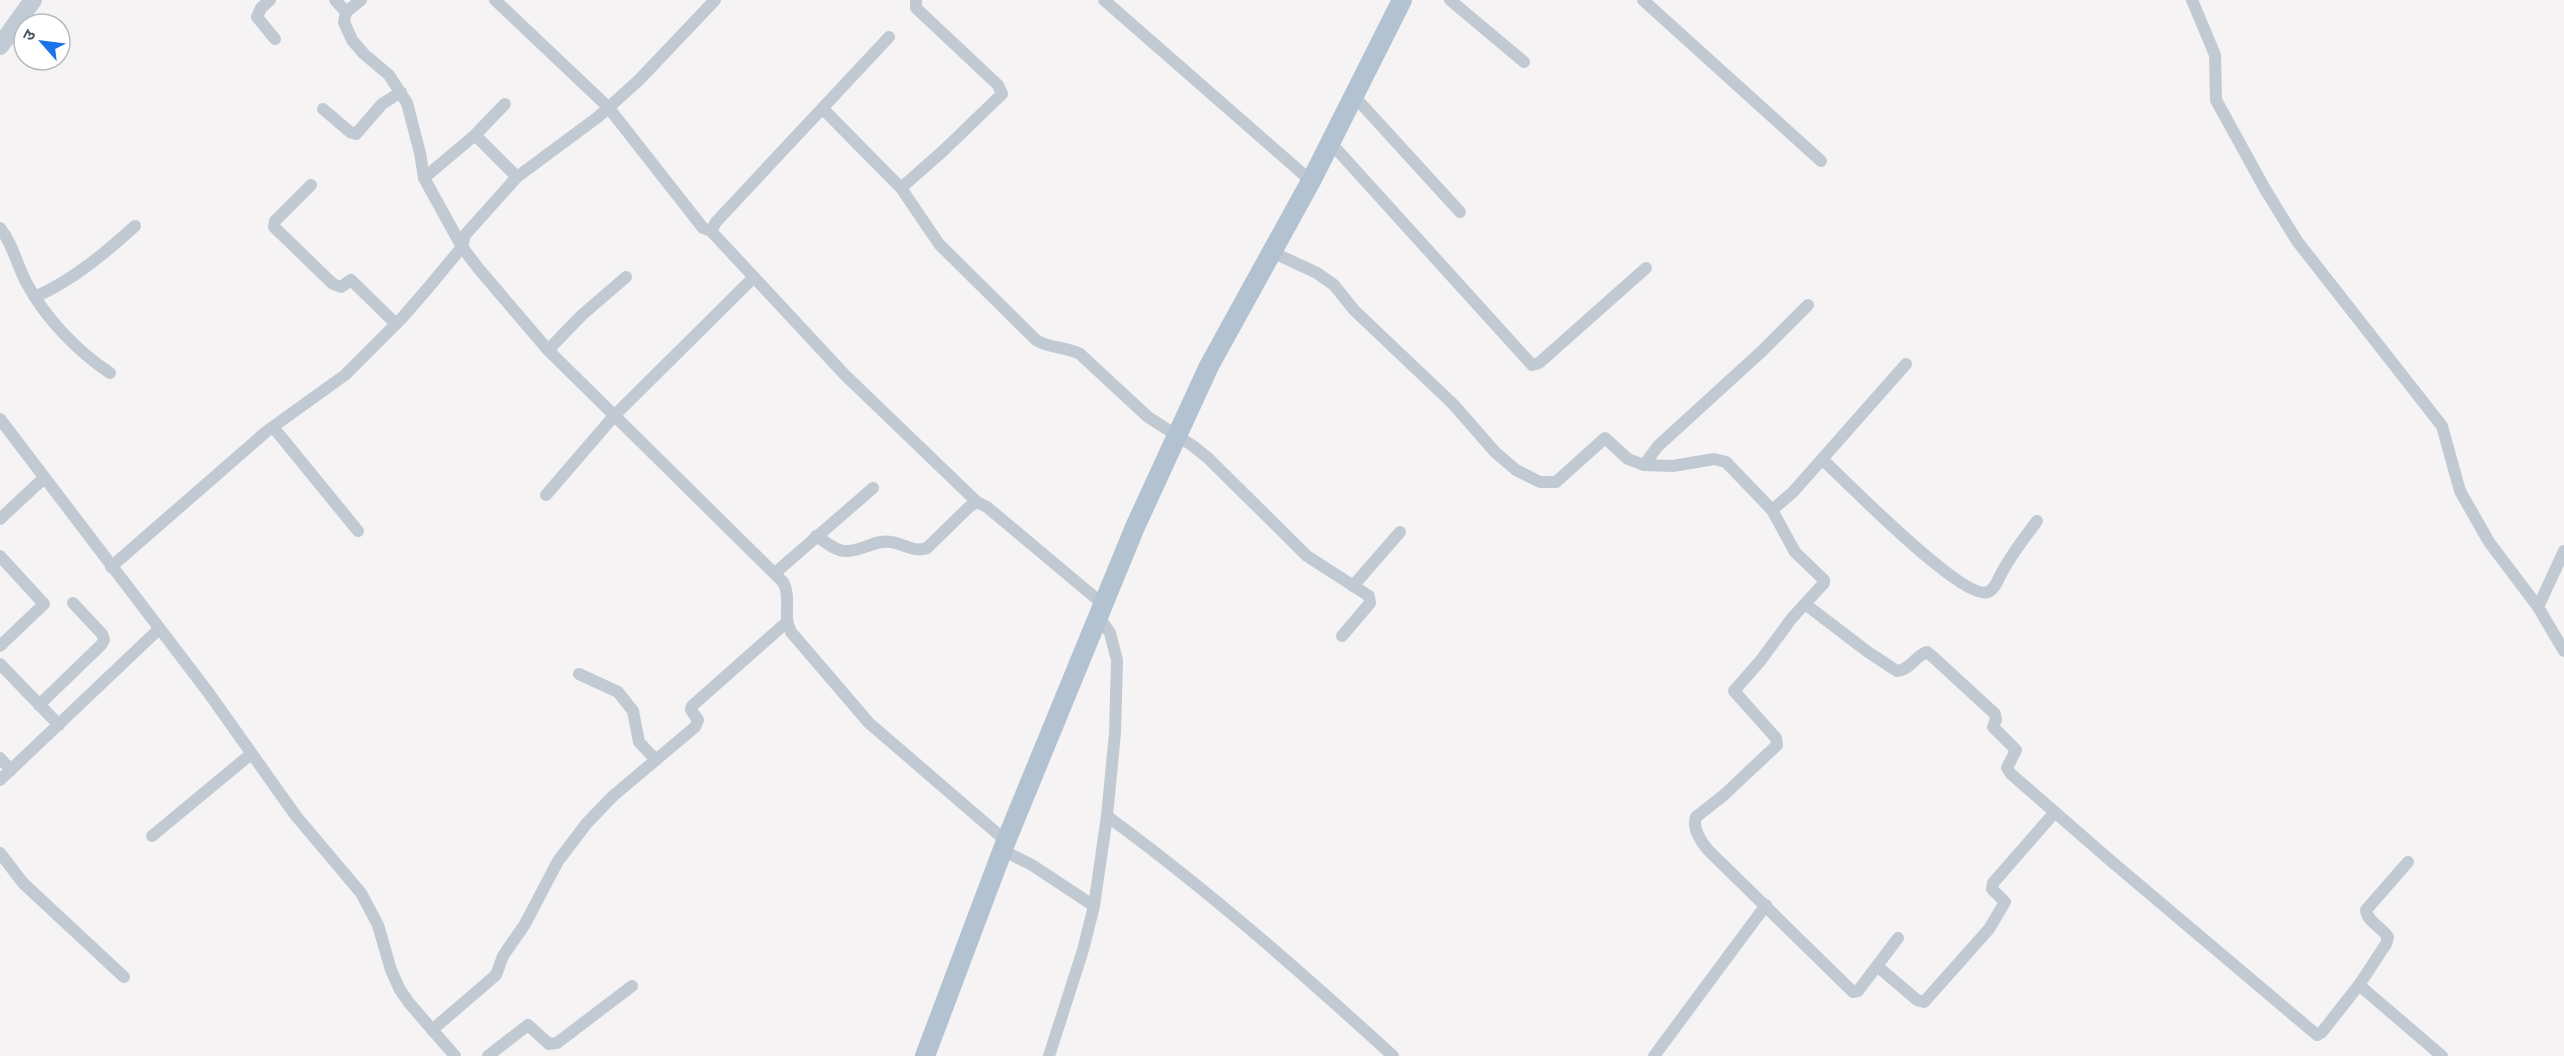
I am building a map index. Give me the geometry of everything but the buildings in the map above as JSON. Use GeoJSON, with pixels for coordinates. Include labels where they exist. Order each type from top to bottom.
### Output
{"type":"FeatureCollection","features":[{"type":"Feature","properties":{"kind":"main road"},"geometry":{"type":"LineString","coordinates":[[925,1056],[1004,846],[1135,527],[1176,436],[1209,366],[1311,180],[1402,0]]}},
{"type":"Feature","properties":{"kind":"street"},"geometry":{"type":"LineString","coordinates":[[0,46],[33,0]]}},
{"type":"Feature","properties":{"kind":"street"},"geometry":{"type":"LineString","coordinates":[[270,0],[261,8],[257,17],[275,39]]}},
{"type":"Feature","properties":{"kind":"street"},"geometry":{"type":"LineString","coordinates":[[335,0],[346,12]]}},
{"type":"Feature","properties":{"kind":"street"},"geometry":{"type":"LineString","coordinates":[[361,0],[346,12],[344,22],[352,40],[364,54],[389,75],[401,92],[407,103],[424,178],[462,247],[520,321],[783,582],[789,595],[787,622],[791,632],[869,723],[1004,846],[1094,906]]}},
{"type":"Feature","properties":{"kind":"street"},"geometry":{"type":"LineString","coordinates":[[495,0],[608,107],[703,228],[711,231],[845,375],[977,502],[987,507],[1101,611],[1117,660],[1107,816],[1094,906],[1083,950],[1049,1056]]}},
{"type":"Feature","properties":{"kind":"street"},"geometry":{"type":"LineString","coordinates":[[111,567],[273,427],[345,375],[396,324],[462,247],[465,235],[517,177],[588,125],[647,71],[715,0]]}},
{"type":"Feature","properties":{"kind":"street"},"geometry":{"type":"LineString","coordinates":[[901,188],[1002,94],[998,85],[916,8],[916,0]]}},
{"type":"Feature","properties":{"kind":"street"},"geometry":{"type":"LineString","coordinates":[[1104,0],[1311,180]]}},
{"type":"Feature","properties":{"kind":"street"},"geometry":{"type":"LineString","coordinates":[[1450,0],[1524,62]]}},
{"type":"Feature","properties":{"kind":"street"},"geometry":{"type":"LineString","coordinates":[[1643,0],[1821,161]]}},
{"type":"Feature","properties":{"kind":"street"},"geometry":{"type":"LineString","coordinates":[[2192,0],[2215,55],[2216,100],[2265,189],[2297,242],[2442,426],[2460,490],[2488,542],[2538,608],[2564,651]]}},
{"type":"Feature","properties":{"kind":"street"},"geometry":{"type":"LineString","coordinates":[[711,231],[716,222],[889,37]]}},
{"type":"Feature","properties":{"kind":"street"},"geometry":{"type":"LineString","coordinates":[[323,109],[353,134],[382,105],[401,92]]}},
{"type":"Feature","properties":{"kind":"street"},"geometry":{"type":"LineString","coordinates":[[1354,96],[1460,212]]}},
{"type":"Feature","properties":{"kind":"street"},"geometry":{"type":"LineString","coordinates":[[424,178],[475,135],[505,104]]}},
{"type":"Feature","properties":{"kind":"street"},"geometry":{"type":"LineString","coordinates":[[823,109],[901,188],[939,244],[1036,340],[1043,345],[1073,350],[1080,354],[1148,417],[1208,458],[1308,556],[1353,585],[1371,600],[1342,636]]}},
{"type":"Feature","properties":{"kind":"street"},"geometry":{"type":"LineString","coordinates":[[475,135],[517,177]]}},
{"type":"Feature","properties":{"kind":"street"},"geometry":{"type":"LineString","coordinates":[[1330,142],[1532,365],[1539,363],[1646,268]]}},
{"type":"Feature","properties":{"kind":"street"},"geometry":{"type":"LineString","coordinates":[[311,184],[275,221],[274,227],[333,284],[341,287],[351,280],[396,324]]}},
{"type":"Feature","properties":{"kind":"street"},"geometry":{"type":"LineString","coordinates":[[36,297],[56,288],[102,256],[135,226]]}},
{"type":"Feature","properties":{"kind":"street"},"geometry":{"type":"LineString","coordinates":[[0,228],[10,241],[22,274],[36,297],[82,353],[110,373]]}},
{"type":"Feature","properties":{"kind":"street"},"geometry":{"type":"LineString","coordinates":[[1272,252],[1317,273],[1334,285],[1354,310],[1453,404],[1494,452],[1516,470],[1540,482],[1556,482],[1605,438],[1628,459],[1644,465],[1674,466],[1714,459],[1726,462],[1772,510],[1795,552],[1824,580],[1822,586],[1734,691],[1776,738],[1777,745],[1694,821],[1703,844],[1853,992],[1858,991],[1898,938]]}},
{"type":"Feature","properties":{"kind":"street"},"geometry":{"type":"LineString","coordinates":[[548,350],[582,315],[626,278]]}},
{"type":"Feature","properties":{"kind":"street"},"geometry":{"type":"LineString","coordinates":[[546,495],[614,416],[754,278]]}},
{"type":"Feature","properties":{"kind":"street"},"geometry":{"type":"LineString","coordinates":[[1644,465],[1658,446],[1761,352],[1808,305]]}},
{"type":"Feature","properties":{"kind":"street"},"geometry":{"type":"LineString","coordinates":[[1772,510],[1793,492],[1823,460],[1906,364]]}},
{"type":"Feature","properties":{"kind":"street"},"geometry":{"type":"LineString","coordinates":[[1,424],[208,692],[296,816],[361,893],[378,925],[391,970],[400,990],[448,1054]]}},
{"type":"Feature","properties":{"kind":"street"},"geometry":{"type":"LineString","coordinates":[[273,427],[358,531]]}},
{"type":"Feature","properties":{"kind":"street"},"geometry":{"type":"LineString","coordinates":[[1823,460],[1929,560],[1965,586],[1979,593],[1987,593],[1993,588],[2014,552],[2037,521]]}},
{"type":"Feature","properties":{"kind":"street"},"geometry":{"type":"LineString","coordinates":[[0,519],[44,478]]}},
{"type":"Feature","properties":{"kind":"street"},"geometry":{"type":"LineString","coordinates":[[775,573],[873,489]]}},
{"type":"Feature","properties":{"kind":"street"},"geometry":{"type":"LineString","coordinates":[[816,537],[847,552],[874,543],[891,542],[920,551],[927,548],[977,502]]}},
{"type":"Feature","properties":{"kind":"street"},"geometry":{"type":"LineString","coordinates":[[1353,585],[1400,532]]}},
{"type":"Feature","properties":{"kind":"street"},"geometry":{"type":"LineString","coordinates":[[2538,608],[2564,551]]}},
{"type":"Feature","properties":{"kind":"street"},"geometry":{"type":"LineString","coordinates":[[0,556],[44,604],[0,646]]}},
{"type":"Feature","properties":{"kind":"street"},"geometry":{"type":"LineString","coordinates":[[39,705],[104,640],[102,634],[73,603]]}},
{"type":"Feature","properties":{"kind":"street"},"geometry":{"type":"LineString","coordinates":[[1805,604],[1868,652],[1897,670],[1906,668],[1923,653],[1927,652],[1932,656],[1995,714],[1996,720],[1993,727],[2016,750],[2008,764],[2008,771],[2314,1034],[2320,1035],[2359,985],[2388,940],[2386,933],[2367,916],[2366,910],[2408,862]]}},
{"type":"Feature","properties":{"kind":"street"},"geometry":{"type":"LineString","coordinates":[[432,1030],[491,982],[568,846],[613,796],[695,728],[698,720],[691,710],[694,703],[787,622]]}},
{"type":"Feature","properties":{"kind":"street"},"geometry":{"type":"LineString","coordinates":[[0,780],[159,629]]}},
{"type":"Feature","properties":{"kind":"street"},"geometry":{"type":"LineString","coordinates":[[0,664],[59,725]]}},
{"type":"Feature","properties":{"kind":"street"},"geometry":{"type":"LineString","coordinates":[[579,675],[618,692],[633,711],[639,742],[656,760]]}},
{"type":"Feature","properties":{"kind":"street"},"geometry":{"type":"LineString","coordinates":[[152,836],[250,754]]}},
{"type":"Feature","properties":{"kind":"street"},"geometry":{"type":"LineString","coordinates":[[0,758],[11,770]]}},
{"type":"Feature","properties":{"kind":"street"},"geometry":{"type":"LineString","coordinates":[[1877,966],[1917,1000],[1924,1002],[1989,929],[2005,902],[1992,889],[1993,883],[2055,812]]}},
{"type":"Feature","properties":{"kind":"street"},"geometry":{"type":"LineString","coordinates":[[1107,816],[1174,865],[1292,963],[1393,1056]]}},
{"type":"Feature","properties":{"kind":"street"},"geometry":{"type":"LineString","coordinates":[[0,853],[14,874],[124,977]]}},
{"type":"Feature","properties":{"kind":"street"},"geometry":{"type":"LineString","coordinates":[[1654,1056],[1766,905]]}},
{"type":"Feature","properties":{"kind":"street"},"geometry":{"type":"LineString","coordinates":[[2359,985],[2442,1056]]}},
{"type":"Feature","properties":{"kind":"street"},"geometry":{"type":"LineString","coordinates":[[488,1056],[528,1025],[549,1044],[557,1044],[632,986]]}}]}
